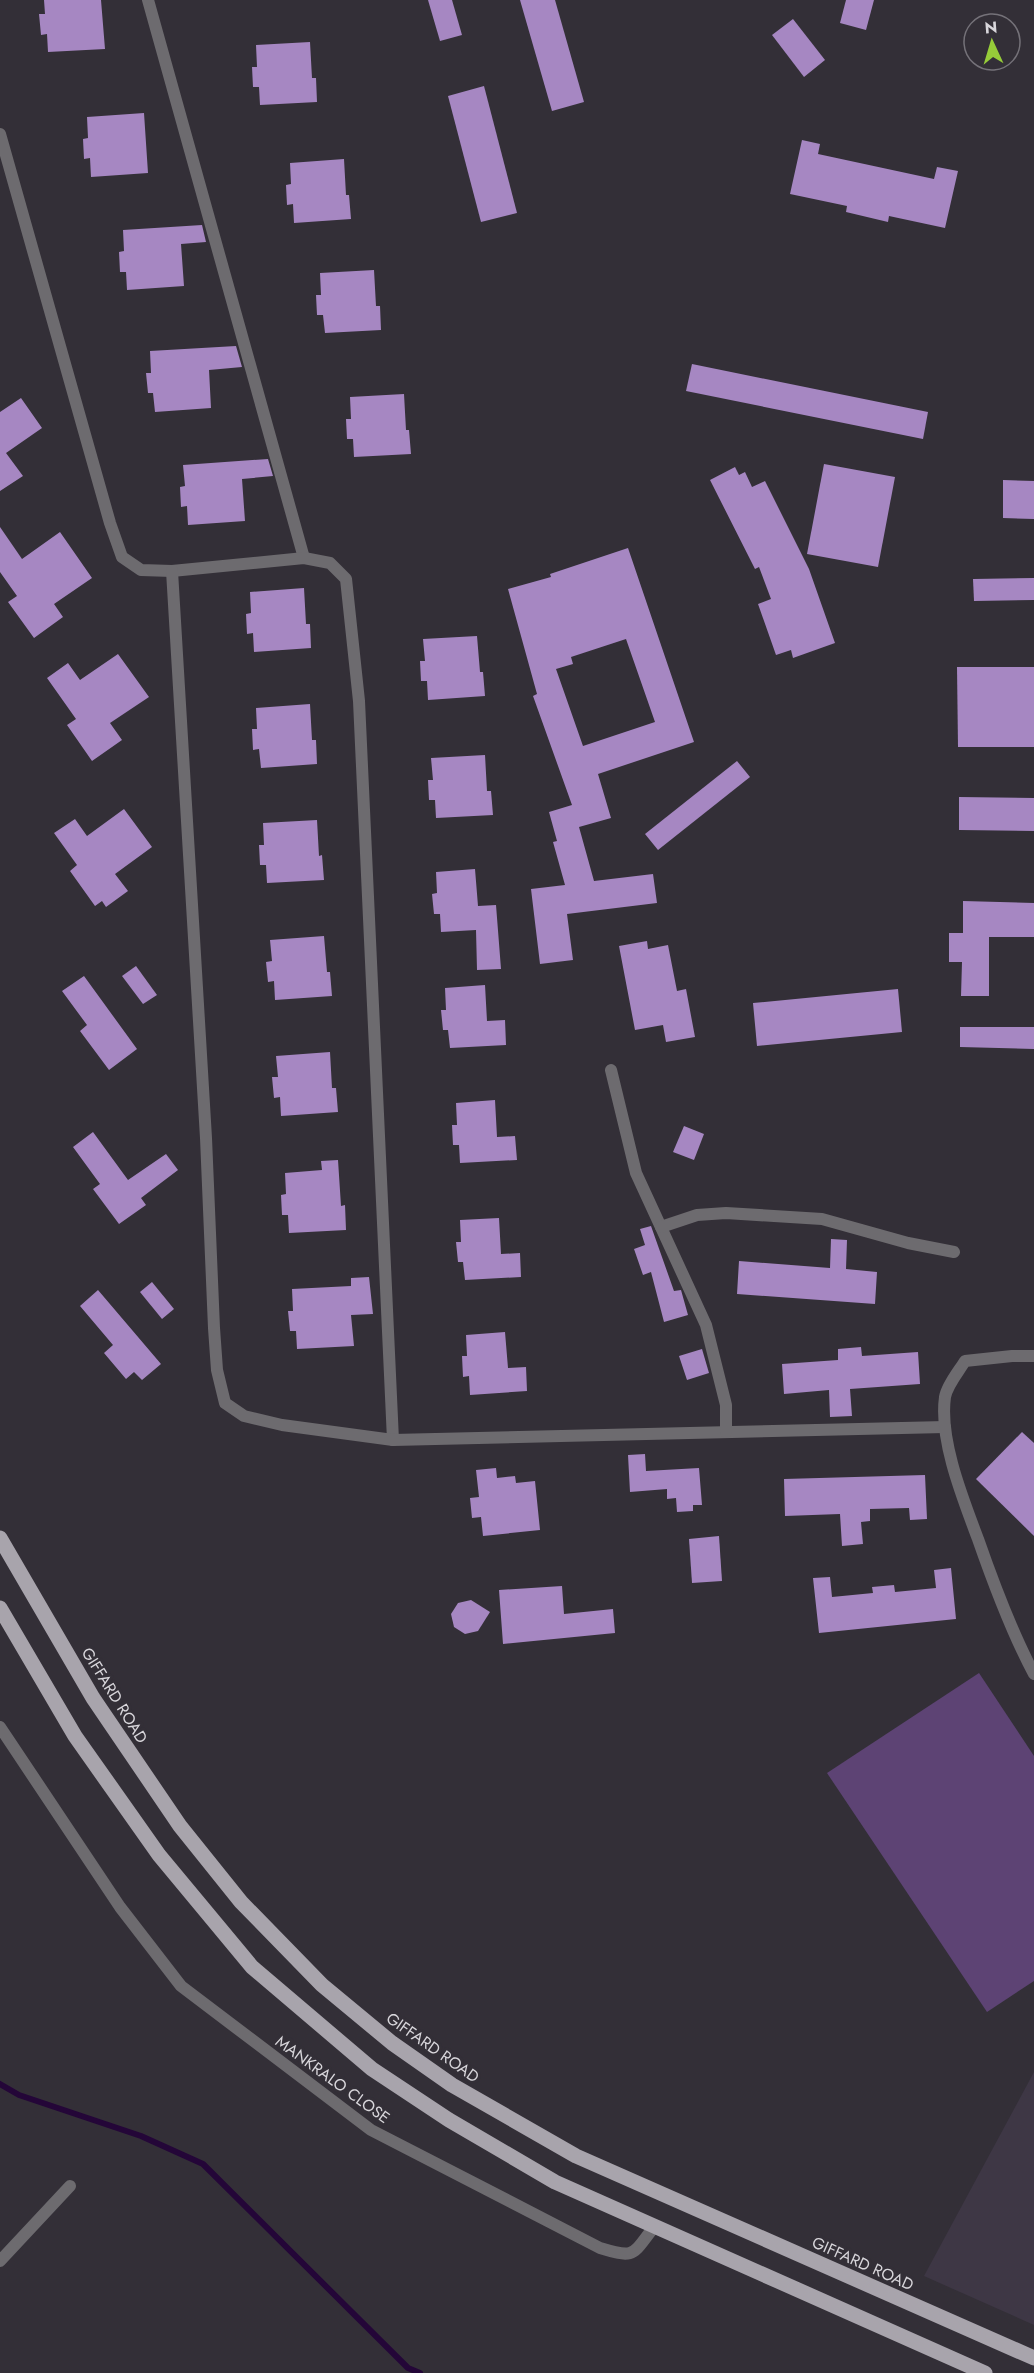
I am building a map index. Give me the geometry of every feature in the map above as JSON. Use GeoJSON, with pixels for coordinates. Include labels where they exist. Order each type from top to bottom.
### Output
{"type":"FeatureCollection","features":[{"type":"Feature","properties":{"kind":"main road","name":"GIFFARD ROAD"},"geometry":{"type":"LineString","coordinates":[[0,1538],[93,1698],[180,1826],[241,1902],[314,1977],[392,2043],[452,2085],[576,2156],[1034,2358]]}},
{"type":"Feature","properties":{"kind":"main road"},"geometry":{"type":"LineString","coordinates":[[0,1608],[75,1736],[159,1855],[252,1967],[372,2069],[439,2114],[555,2182],[985,2373]]}},
{"type":"Feature","properties":{"kind":"street"},"geometry":{"type":"LineString","coordinates":[[148,0],[304,558]]}},
{"type":"Feature","properties":{"kind":"street"},"geometry":{"type":"LineString","coordinates":[[0,134],[110,523],[123,557],[141,570],[172,571],[304,558],[330,563],[346,579],[359,701],[393,1440]]}},
{"type":"Feature","properties":{"kind":"street"},"geometry":{"type":"LineString","coordinates":[[172,571],[205,1126],[214,1328],[217,1370],[225,1402],[244,1416],[273,1423],[393,1440],[945,1426]]}},
{"type":"Feature","properties":{"kind":"street"},"geometry":{"type":"LineString","coordinates":[[611,1070],[636,1173],[706,1325],[726,1405],[726,1432]]}},
{"type":"Feature","properties":{"kind":"street"},"geometry":{"type":"LineString","coordinates":[[661,1227],[697,1215],[726,1212],[822,1219],[908,1243],[954,1252]]}},
{"type":"Feature","properties":{"kind":"street"},"geometry":{"type":"LineString","coordinates":[[1034,1356],[965,1361],[945,1395],[945,1426],[958,1485],[1019,1645],[1034,1674]]}},
{"type":"Feature","properties":{"kind":"street","name":"MANKRALO CLOSE"},"geometry":{"type":"LineString","coordinates":[[0,1727],[120,1907],[181,1986],[371,2130],[600,2248],[626,2256],[633,2253],[654,2227]]}},
{"type":"Feature","properties":{"kind":"street"},"geometry":{"type":"LineString","coordinates":[[1,2258],[70,2186]]}},
{"type":"Feature","properties":{"kind":"shaded area"},"geometry":{"type":"Polygon","coordinates":[[[979,1673],[1034,1756],[1034,1981],[987,2012],[827,1773],[979,1673]]]}},
{"type":"Feature","properties":{"kind":"shaded area"},"geometry":{"type":"Polygon","coordinates":[[[1034,2072],[1034,2325],[924,2276],[1034,2072]]]}},
{"type":"Feature","properties":{"kind":"building"},"geometry":{"type":"Polygon","coordinates":[[[44,0],[101,0],[105,49],[48,52],[47,34],[41,35],[39,14],[45,14],[44,0]]]}},
{"type":"Feature","properties":{"kind":"building"},"geometry":{"type":"Polygon","coordinates":[[[428,0],[452,0],[462,35],[440,41],[428,0]]]}},
{"type":"Feature","properties":{"kind":"building"},"geometry":{"type":"Polygon","coordinates":[[[520,0],[555,0],[584,102],[552,111],[520,0]]]}},
{"type":"Feature","properties":{"kind":"building"},"geometry":{"type":"Polygon","coordinates":[[[846,0],[874,0],[866,30],[840,23],[846,0]]]}},
{"type":"Feature","properties":{"kind":"building"},"geometry":{"type":"Polygon","coordinates":[[[793,19],[825,60],[804,77],[772,35],[793,19]]]}},
{"type":"Feature","properties":{"kind":"building"},"geometry":{"type":"Polygon","coordinates":[[[310,42],[312,78],[316,78],[317,102],[260,105],[259,87],[253,87],[252,67],[257,67],[256,45],[310,42]]]}},
{"type":"Feature","properties":{"kind":"building"},"geometry":{"type":"Polygon","coordinates":[[[484,86],[517,213],[481,222],[448,96],[484,86]]]}},
{"type":"Feature","properties":{"kind":"building"},"geometry":{"type":"Polygon","coordinates":[[[144,113],[148,173],[91,177],[90,158],[84,159],[83,139],[88,138],[87,117],[144,113]]]}},
{"type":"Feature","properties":{"kind":"building"},"geometry":{"type":"Polygon","coordinates":[[[802,140],[820,144],[818,154],[934,179],[937,167],[958,171],[945,228],[889,216],[888,222],[846,212],[847,206],[790,194],[802,140]]]}},
{"type":"Feature","properties":{"kind":"building"},"geometry":{"type":"Polygon","coordinates":[[[344,159],[346,195],[349,195],[351,219],[294,223],[293,204],[287,205],[286,185],[291,184],[290,163],[344,159]]]}},
{"type":"Feature","properties":{"kind":"building"},"geometry":{"type":"Polygon","coordinates":[[[202,225],[206,242],[181,244],[184,286],[127,290],[126,272],[120,272],[119,252],[124,251],[123,230],[202,225]]]}},
{"type":"Feature","properties":{"kind":"building"},"geometry":{"type":"Polygon","coordinates":[[[374,270],[376,306],[380,306],[381,330],[325,333],[323,315],[317,315],[316,295],[321,295],[320,273],[374,270]]]}},
{"type":"Feature","properties":{"kind":"building"},"geometry":{"type":"Polygon","coordinates":[[[236,346],[242,367],[209,370],[211,408],[155,412],[153,393],[148,393],[146,373],[151,373],[150,351],[236,346]]]}},
{"type":"Feature","properties":{"kind":"building"},"geometry":{"type":"Polygon","coordinates":[[[692,364],[928,412],[923,439],[686,391],[692,364]]]}},
{"type":"Feature","properties":{"kind":"building"},"geometry":{"type":"Polygon","coordinates":[[[404,394],[406,430],[409,430],[411,454],[354,457],[353,439],[347,439],[346,419],[351,419],[350,397],[404,394]]]}},
{"type":"Feature","properties":{"kind":"building"},"geometry":{"type":"Polygon","coordinates":[[[21,398],[42,428],[6,453],[23,476],[0,491],[0,412],[21,398]]]}},
{"type":"Feature","properties":{"kind":"building"},"geometry":{"type":"Polygon","coordinates":[[[268,459],[273,476],[242,479],[245,521],[188,525],[187,506],[181,507],[180,487],[185,486],[183,465],[268,459]]]}},
{"type":"Feature","properties":{"kind":"building"},"geometry":{"type":"Polygon","coordinates":[[[824,464],[895,477],[878,567],[807,554],[824,464]]]}},
{"type":"Feature","properties":{"kind":"building"},"geometry":{"type":"Polygon","coordinates":[[[735,467],[739,475],[745,472],[752,487],[765,481],[809,569],[835,643],[793,658],[791,650],[776,655],[758,604],[771,599],[759,567],[755,569],[710,480],[735,467]]]}},
{"type":"Feature","properties":{"kind":"building"},"geometry":{"type":"Polygon","coordinates":[[[1003,480],[1034,481],[1034,519],[1003,518],[1003,480]]]}},
{"type":"Feature","properties":{"kind":"building"},"geometry":{"type":"Polygon","coordinates":[[[0,527],[22,559],[60,532],[92,578],[54,604],[63,617],[34,638],[8,602],[17,596],[0,572],[0,527]]]}},
{"type":"Feature","properties":{"kind":"building"},"geometry":{"type":"Polygon","coordinates":[[[628,548],[694,742],[598,774],[611,818],[579,827],[594,881],[653,874],[657,903],[567,914],[573,960],[540,964],[531,889],[565,885],[553,842],[557,841],[549,812],[572,805],[533,696],[537,694],[508,589],[551,577],[550,574],[628,548]],[[626,639],[571,657],[573,664],[556,669],[583,746],[655,722],[626,639]]]}},
{"type":"Feature","properties":{"kind":"building"},"geometry":{"type":"Polygon","coordinates":[[[1034,578],[1034,600],[974,601],[973,579],[1034,578]]]}},
{"type":"Feature","properties":{"kind":"building"},"geometry":{"type":"Polygon","coordinates":[[[304,588],[306,624],[310,624],[311,648],[254,652],[253,633],[247,634],[246,614],[251,613],[250,592],[304,588]]]}},
{"type":"Feature","properties":{"kind":"building"},"geometry":{"type":"Polygon","coordinates":[[[477,636],[485,696],[428,700],[427,681],[421,681],[420,661],[425,661],[423,639],[477,636]]]}},
{"type":"Feature","properties":{"kind":"building"},"geometry":{"type":"Polygon","coordinates":[[[118,654],[149,697],[110,723],[122,740],[92,761],[67,725],[76,719],[47,678],[68,663],[80,680],[118,654]]]}},
{"type":"Feature","properties":{"kind":"building"},"geometry":{"type":"Polygon","coordinates":[[[957,667],[1034,667],[1034,747],[958,747],[957,667]]]}},
{"type":"Feature","properties":{"kind":"building"},"geometry":{"type":"Polygon","coordinates":[[[310,704],[312,740],[316,740],[317,764],[261,768],[259,749],[253,750],[252,729],[257,729],[256,708],[310,704]]]}},
{"type":"Feature","properties":{"kind":"building"},"geometry":{"type":"Polygon","coordinates":[[[485,755],[487,791],[491,791],[493,815],[436,818],[435,800],[429,800],[428,780],[433,780],[431,758],[485,755]]]}},
{"type":"Feature","properties":{"kind":"building"},"geometry":{"type":"Polygon","coordinates":[[[737,761],[750,777],[658,850],[645,834],[737,761]]]}},
{"type":"Feature","properties":{"kind":"building"},"geometry":{"type":"Polygon","coordinates":[[[959,797],[1034,798],[1034,831],[959,830],[959,797]]]}},
{"type":"Feature","properties":{"kind":"building"},"geometry":{"type":"Polygon","coordinates":[[[124,809],[152,847],[115,874],[128,891],[106,907],[102,901],[95,906],[70,871],[77,865],[54,833],[75,819],[87,836],[124,809]]]}},
{"type":"Feature","properties":{"kind":"building"},"geometry":{"type":"Polygon","coordinates":[[[317,820],[319,856],[322,855],[324,880],[267,883],[266,865],[260,865],[259,845],[264,845],[263,823],[317,820]]]}},
{"type":"Feature","properties":{"kind":"building"},"geometry":{"type":"Polygon","coordinates":[[[475,869],[478,906],[496,905],[501,969],[477,970],[476,930],[441,932],[440,914],[434,914],[432,894],[437,893],[436,872],[475,869]]]}},
{"type":"Feature","properties":{"kind":"building"},"geometry":{"type":"Polygon","coordinates":[[[963,901],[1034,903],[1034,937],[989,937],[989,996],[961,996],[962,962],[949,962],[949,933],[963,933],[963,901]]]}},
{"type":"Feature","properties":{"kind":"building"},"geometry":{"type":"Polygon","coordinates":[[[324,936],[332,996],[275,1000],[274,981],[268,982],[266,962],[272,961],[270,940],[324,936]]]}},
{"type":"Feature","properties":{"kind":"building"},"geometry":{"type":"Polygon","coordinates":[[[647,941],[648,949],[668,945],[677,991],[686,989],[695,1037],[666,1042],[663,1025],[635,1030],[619,946],[647,941]]]}},
{"type":"Feature","properties":{"kind":"building"},"geometry":{"type":"Polygon","coordinates":[[[136,966],[157,995],[143,1004],[122,976],[136,966]]]}},
{"type":"Feature","properties":{"kind":"building"},"geometry":{"type":"Polygon","coordinates":[[[84,976],[137,1049],[109,1070],[80,1031],[87,1025],[62,991],[84,976]]]}},
{"type":"Feature","properties":{"kind":"building"},"geometry":{"type":"Polygon","coordinates":[[[485,985],[487,1021],[505,1020],[506,1045],[450,1048],[448,1030],[443,1030],[441,1010],[446,1010],[445,988],[485,985]]]}},
{"type":"Feature","properties":{"kind":"building"},"geometry":{"type":"Polygon","coordinates":[[[898,989],[902,1032],[757,1046],[753,1003],[898,989]]]}},
{"type":"Feature","properties":{"kind":"building"},"geometry":{"type":"Polygon","coordinates":[[[960,1027],[1034,1027],[1034,1049],[960,1047],[960,1027]]]}},
{"type":"Feature","properties":{"kind":"building"},"geometry":{"type":"Polygon","coordinates":[[[330,1052],[332,1088],[336,1088],[338,1112],[281,1116],[280,1097],[274,1098],[272,1077],[278,1077],[276,1056],[330,1052]]]}},
{"type":"Feature","properties":{"kind":"building"},"geometry":{"type":"Polygon","coordinates":[[[495,1100],[497,1137],[515,1136],[517,1160],[460,1163],[459,1145],[453,1145],[452,1125],[457,1125],[456,1103],[495,1100]]]}},
{"type":"Feature","properties":{"kind":"building"},"geometry":{"type":"Polygon","coordinates":[[[684,1126],[704,1134],[694,1160],[673,1152],[684,1126]]]}},
{"type":"Feature","properties":{"kind":"building"},"geometry":{"type":"Polygon","coordinates":[[[93,1132],[128,1180],[166,1154],[178,1170],[141,1198],[146,1205],[119,1224],[93,1189],[100,1184],[73,1147],[93,1132]]]}},
{"type":"Feature","properties":{"kind":"building"},"geometry":{"type":"Polygon","coordinates":[[[338,1160],[341,1206],[345,1205],[346,1230],[289,1233],[288,1215],[282,1215],[281,1195],[286,1194],[285,1173],[322,1170],[321,1161],[338,1160]]]}},
{"type":"Feature","properties":{"kind":"building"},"geometry":{"type":"Polygon","coordinates":[[[499,1218],[501,1254],[520,1253],[521,1277],[465,1280],[463,1262],[458,1262],[456,1242],[461,1242],[460,1220],[499,1218]]]}},
{"type":"Feature","properties":{"kind":"building"},"geometry":{"type":"Polygon","coordinates":[[[651,1226],[674,1291],[681,1290],[688,1315],[664,1322],[651,1272],[643,1275],[634,1249],[645,1245],[640,1229],[651,1226]]]}},
{"type":"Feature","properties":{"kind":"building"},"geometry":{"type":"Polygon","coordinates":[[[831,1239],[847,1240],[846,1269],[877,1272],[875,1304],[737,1294],[739,1261],[830,1268],[831,1239]]]}},
{"type":"Feature","properties":{"kind":"building"},"geometry":{"type":"Polygon","coordinates":[[[369,1277],[373,1314],[351,1315],[354,1346],[297,1349],[296,1331],[290,1331],[288,1311],[293,1311],[292,1289],[351,1286],[351,1278],[369,1277]]]}},
{"type":"Feature","properties":{"kind":"building"},"geometry":{"type":"Polygon","coordinates":[[[152,1282],[174,1309],[162,1319],[140,1292],[152,1282]]]}},
{"type":"Feature","properties":{"kind":"building"},"geometry":{"type":"Polygon","coordinates":[[[98,1290],[161,1364],[142,1380],[134,1372],[126,1379],[104,1353],[113,1345],[80,1306],[98,1290]]]}},
{"type":"Feature","properties":{"kind":"building"},"geometry":{"type":"Polygon","coordinates":[[[505,1332],[508,1368],[526,1367],[527,1391],[470,1395],[469,1376],[463,1377],[462,1356],[467,1356],[466,1335],[505,1332]]]}},
{"type":"Feature","properties":{"kind":"building"},"geometry":{"type":"Polygon","coordinates":[[[861,1347],[862,1356],[918,1352],[920,1384],[850,1389],[852,1416],[830,1417],[829,1390],[784,1394],[782,1364],[838,1360],[838,1349],[861,1347]]]}},
{"type":"Feature","properties":{"kind":"building"},"geometry":{"type":"Polygon","coordinates":[[[702,1349],[709,1373],[687,1380],[679,1356],[702,1349]]]}},
{"type":"Feature","properties":{"kind":"building"},"geometry":{"type":"Polygon","coordinates":[[[1022,1432],[1034,1443],[1034,1536],[976,1479],[1022,1432]]]}},
{"type":"Feature","properties":{"kind":"building"},"geometry":{"type":"Polygon","coordinates":[[[645,1454],[646,1471],[699,1468],[702,1505],[693,1505],[693,1511],[677,1512],[676,1498],[667,1499],[667,1489],[630,1492],[628,1455],[645,1454]]]}},
{"type":"Feature","properties":{"kind":"building"},"geometry":{"type":"Polygon","coordinates":[[[496,1468],[497,1478],[515,1476],[516,1483],[535,1481],[540,1530],[483,1536],[481,1517],[472,1518],[470,1498],[479,1497],[476,1470],[496,1468]]]}},
{"type":"Feature","properties":{"kind":"building"},"geometry":{"type":"Polygon","coordinates":[[[925,1475],[927,1519],[910,1520],[909,1508],[870,1509],[870,1521],[861,1522],[863,1544],[842,1546],[840,1514],[785,1516],[784,1479],[925,1475]]]}},
{"type":"Feature","properties":{"kind":"building"},"geometry":{"type":"Polygon","coordinates":[[[719,1536],[722,1581],[692,1583],[689,1539],[719,1536]]]}},
{"type":"Feature","properties":{"kind":"building"},"geometry":{"type":"Polygon","coordinates":[[[951,1568],[956,1619],[819,1633],[813,1578],[830,1577],[832,1597],[873,1593],[872,1587],[894,1585],[895,1592],[936,1588],[934,1570],[951,1568]]]}},
{"type":"Feature","properties":{"kind":"building"},"geometry":{"type":"Polygon","coordinates":[[[562,1586],[564,1614],[613,1609],[615,1633],[503,1644],[499,1590],[562,1586]]]}},
{"type":"Feature","properties":{"kind":"building"},"geometry":{"type":"Polygon","coordinates":[[[471,1600],[490,1612],[478,1631],[465,1634],[454,1627],[451,1614],[458,1603],[471,1600]]]}},
{"type":"Feature","properties":{"kind":"waterway"},"geometry":{"type":"LineString","coordinates":[[0,2084],[19,2095],[141,2136],[203,2164],[408,2368],[420,2373]]}}]}
